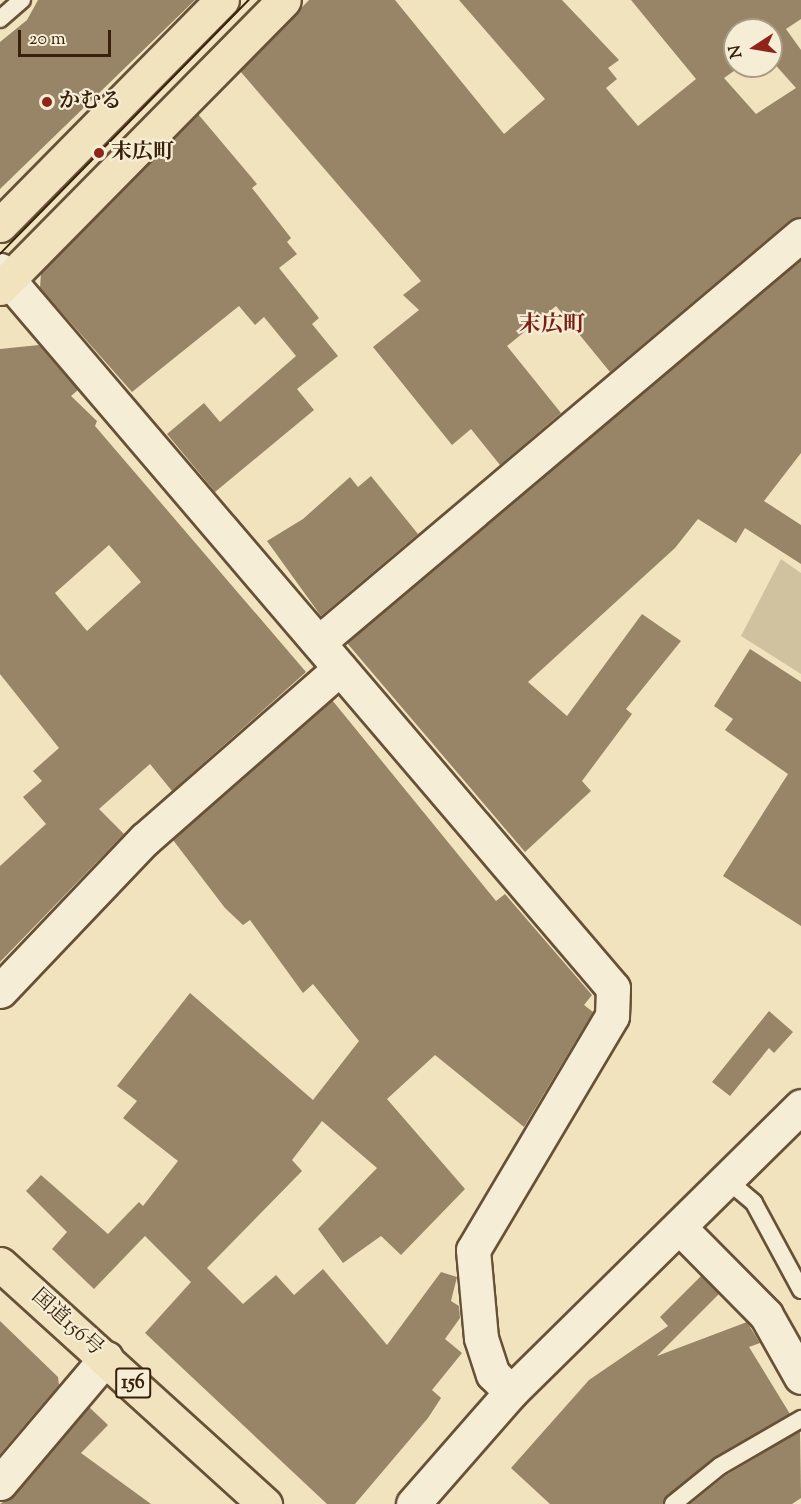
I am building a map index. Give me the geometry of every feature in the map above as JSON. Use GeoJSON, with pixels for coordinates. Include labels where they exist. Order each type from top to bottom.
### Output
{"type":"FeatureCollection","features":[{"type":"Feature","properties":{"kind":"main road"},"geometry":{"type":"LineString","coordinates":[[0,225],[222,0]]}},
{"type":"Feature","properties":{"kind":"main road"},"geometry":{"type":"LineString","coordinates":[[3,279],[284,0]]}},
{"type":"Feature","properties":{"kind":"main road","name":"国道156号"},"geometry":{"type":"LineString","coordinates":[[0,1264],[265,1504]]}},
{"type":"Feature","properties":{"kind":"street"},"geometry":{"type":"LineString","coordinates":[[319,642],[801,236]]}},
{"type":"Feature","properties":{"kind":"street"},"geometry":{"type":"LineString","coordinates":[[3,279],[319,642],[613,988],[612,1016],[473,1250],[481,1338],[493,1374],[511,1392]]}},
{"type":"Feature","properties":{"kind":"street"},"geometry":{"type":"LineString","coordinates":[[0,991],[145,838],[340,668]]}},
{"type":"Feature","properties":{"kind":"street"},"geometry":{"type":"LineString","coordinates":[[413,1504],[511,1392],[801,1107]]}},
{"type":"Feature","properties":{"kind":"street"},"geometry":{"type":"LineString","coordinates":[[679,1227],[766,1315],[801,1377]]}},
{"type":"Feature","properties":{"kind":"street"},"geometry":{"type":"LineString","coordinates":[[0,1483],[106,1358]]}},
{"type":"Feature","properties":{"kind":"lane"},"geometry":{"type":"LineString","coordinates":[[0,19],[22,0]]}},
{"type":"Feature","properties":{"kind":"lane"},"geometry":{"type":"LineString","coordinates":[[727,1180],[754,1203],[801,1290]]}},
{"type":"Feature","properties":{"kind":"lane"},"geometry":{"type":"LineString","coordinates":[[673,1504],[720,1466],[801,1419]]}},
{"type":"Feature","properties":{"kind":"shaded area"},"geometry":{"type":"Polygon","coordinates":[[[781,559],[801,573],[801,674],[741,636],[781,559]]]}},
{"type":"Feature","properties":{"kind":"building"},"geometry":{"type":"Polygon","coordinates":[[[38,0],[195,0],[0,189],[0,42],[27,20],[38,0]]]}},
{"type":"Feature","properties":{"kind":"building"},"geometry":{"type":"Polygon","coordinates":[[[309,0],[395,0],[504,134],[545,99],[459,0],[562,0],[619,60],[608,68],[617,79],[606,88],[638,126],[696,79],[631,0],[801,0],[801,19],[786,29],[801,50],[801,217],[789,221],[610,372],[556,306],[507,346],[561,413],[500,465],[471,429],[452,445],[373,347],[419,310],[403,295],[421,281],[240,71],[309,0]]]}},
{"type":"Feature","properties":{"kind":"building"},"geometry":{"type":"Polygon","coordinates":[[[198,114],[257,184],[252,188],[291,238],[287,242],[297,254],[279,268],[319,318],[312,324],[338,356],[297,389],[314,410],[215,492],[167,434],[204,403],[220,422],[296,356],[264,317],[255,325],[239,306],[132,392],[40,288],[41,273],[198,114]]]}},
{"type":"Feature","properties":{"kind":"building"},"geometry":{"type":"Polygon","coordinates":[[[801,260],[801,453],[764,501],[801,525],[801,564],[745,528],[736,543],[698,519],[675,548],[528,682],[567,716],[642,614],[681,641],[626,709],[632,714],[582,781],[591,791],[525,852],[347,643],[801,260]]]}},
{"type":"Feature","properties":{"kind":"building"},"geometry":{"type":"Polygon","coordinates":[[[39,345],[78,390],[71,396],[97,421],[95,426],[306,672],[172,791],[150,764],[99,809],[124,834],[0,962],[0,866],[46,824],[23,797],[42,781],[33,771],[59,748],[0,674],[0,349],[39,345]],[[109,545],[55,593],[87,631],[141,582],[109,545]]]}},
{"type":"Feature","properties":{"kind":"building"},"geometry":{"type":"Polygon","coordinates":[[[371,476],[418,534],[321,616],[267,541],[303,519],[350,477],[358,487],[371,476]]]}},
{"type":"Feature","properties":{"kind":"building"},"geometry":{"type":"Polygon","coordinates":[[[750,649],[801,682],[801,926],[723,876],[788,774],[725,730],[733,719],[714,706],[750,649]]]}},
{"type":"Feature","properties":{"kind":"building"},"geometry":{"type":"Polygon","coordinates":[[[332,700],[496,901],[505,894],[592,995],[584,1005],[593,1012],[524,1127],[435,1055],[387,1099],[465,1189],[401,1255],[381,1236],[343,1263],[318,1229],[377,1168],[322,1121],[292,1160],[302,1171],[207,1268],[243,1304],[276,1275],[294,1295],[323,1269],[387,1345],[441,1272],[457,1277],[451,1301],[459,1306],[460,1318],[445,1339],[462,1353],[432,1390],[441,1398],[428,1418],[355,1504],[327,1504],[145,1333],[191,1282],[145,1236],[94,1289],[52,1249],[67,1232],[26,1191],[41,1175],[108,1234],[139,1202],[143,1206],[178,1161],[123,1118],[137,1101],[117,1086],[190,993],[313,1100],[359,1041],[313,984],[303,993],[250,920],[243,925],[225,908],[173,840],[332,700]]]}},
{"type":"Feature","properties":{"kind":"building"},"geometry":{"type":"Polygon","coordinates":[[[769,1011],[793,1032],[774,1053],[769,1048],[730,1096],[712,1082],[769,1011]]]}},
{"type":"Feature","properties":{"kind":"building"},"geometry":{"type":"Polygon","coordinates":[[[701,1276],[719,1294],[657,1356],[747,1322],[760,1343],[749,1347],[790,1414],[714,1458],[663,1504],[550,1504],[511,1468],[589,1380],[668,1326],[660,1317],[701,1276]]]}},
{"type":"Feature","properties":{"kind":"building"},"geometry":{"type":"Polygon","coordinates":[[[0,1321],[58,1377],[59,1385],[0,1454],[0,1321]]]}},
{"type":"Feature","properties":{"kind":"building"},"geometry":{"type":"Polygon","coordinates":[[[89,1407],[108,1425],[81,1453],[151,1504],[0,1504],[14,1495],[89,1407]]]}},
{"type":"Feature","properties":{"kind":"building"},"geometry":{"type":"Polygon","coordinates":[[[800,1431],[801,1498],[792,1504],[690,1504],[726,1475],[800,1431]]]}},
{"type":"Feature","properties":{"kind":"tram line"},"geometry":{"type":"LineString","coordinates":[[0,254],[249,0]]}},
{"type":"Feature","properties":{"kind":"place","name":"かむる"},"geometry":{"type":"Point","coordinates":[47,102]}},
{"type":"Feature","properties":{"kind":"place","name":"末広町"},"geometry":{"type":"Point","coordinates":[99,153]}},
{"type":"Feature","properties":{"kind":"district","name":"末広町"},"geometry":{"type":"Point","coordinates":[552,327]}}]}
